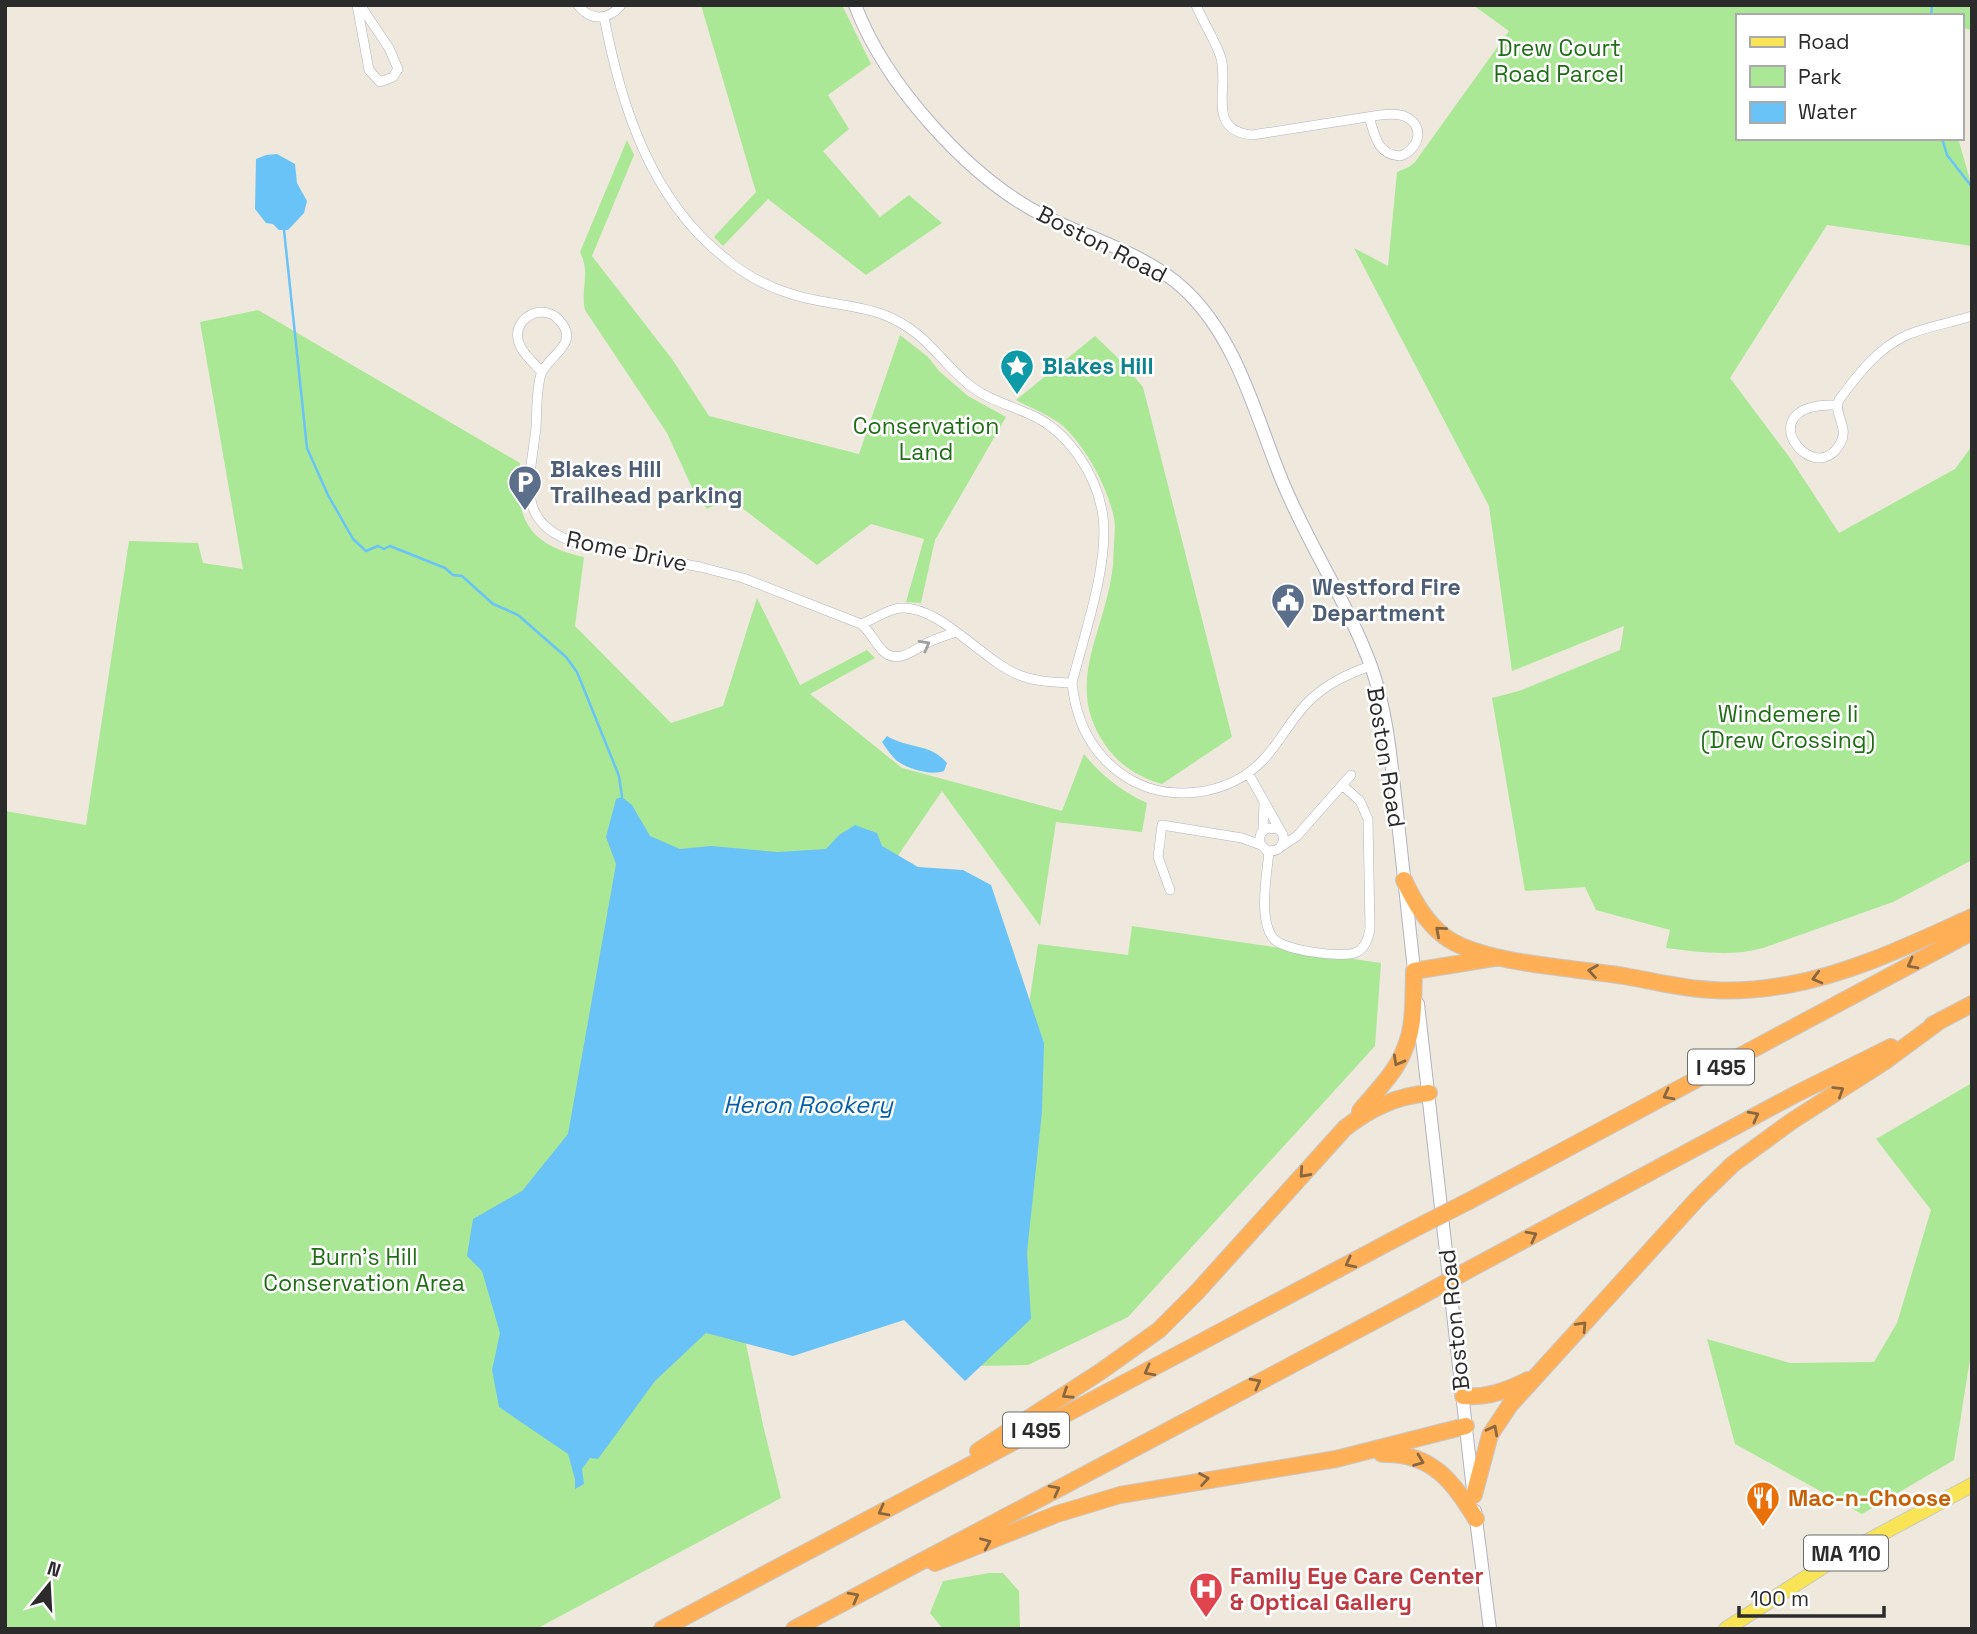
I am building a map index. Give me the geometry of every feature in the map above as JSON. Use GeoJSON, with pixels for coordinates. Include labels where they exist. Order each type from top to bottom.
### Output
{"type":"FeatureCollection","features":[{"type":"Feature","properties":{"kind":"highway"},"geometry":{"type":"LineString","coordinates":[[1404,880],[1425,918],[1457,944],[1496,957],[1681,987],[1744,991],[1804,982],[1873,961],[1972,917]]}},
{"type":"Feature","properties":{"kind":"highway","name":"I 495"},"geometry":{"type":"LineString","coordinates":[[662,1629],[1972,932]]}},
{"type":"Feature","properties":{"kind":"highway"},"geometry":{"type":"LineString","coordinates":[[913,1495],[1111,1364],[1159,1329],[1197,1292],[1385,1083],[1406,1047],[1411,1023],[1414,971],[1496,957]]}},
{"type":"Feature","properties":{"kind":"highway","name":"I 495"},"geometry":{"type":"LineString","coordinates":[[793,1629],[1794,1095],[1972,1004]]}},
{"type":"Feature","properties":{"kind":"highway"},"geometry":{"type":"LineString","coordinates":[[1474,1495],[1490,1435],[1510,1405],[1691,1206],[1733,1164],[1791,1121],[1884,1062],[1941,1020]]}},
{"type":"Feature","properties":{"kind":"highway"},"geometry":{"type":"LineString","coordinates":[[1350,1124],[1384,1103],[1429,1093]]}},
{"type":"Feature","properties":{"kind":"highway"},"geometry":{"type":"LineString","coordinates":[[1463,1396],[1482,1397],[1497,1394],[1536,1376]]}},
{"type":"Feature","properties":{"kind":"highway"},"geometry":{"type":"LineString","coordinates":[[877,1585],[1091,1502],[1158,1487],[1352,1455],[1466,1426]]}},
{"type":"Feature","properties":{"kind":"highway"},"geometry":{"type":"LineString","coordinates":[[1352,1455],[1404,1455],[1438,1469],[1476,1520]]}},
{"type":"Feature","properties":{"kind":"main road","name":"Boston Road"},"geometry":{"type":"LineString","coordinates":[[855,5],[874,47],[907,97],[976,168],[1024,204],[1160,270],[1200,305],[1240,370],[1295,513],[1351,621],[1370,666],[1380,697],[1390,747],[1490,1629]]}},
{"type":"Feature","properties":{"kind":"main road","name":"MA 110"},"geometry":{"type":"LineString","coordinates":[[1726,1629],[1846,1553],[1972,1485]]}},
{"type":"Feature","properties":{"kind":"street"},"geometry":{"type":"LineString","coordinates":[[359,5],[389,48],[398,69],[393,77],[380,82],[369,70],[359,5]]}},
{"type":"Feature","properties":{"kind":"street"},"geometry":{"type":"LineString","coordinates":[[578,5],[589,16],[604,17],[612,14],[621,5]]}},
{"type":"Feature","properties":{"kind":"street"},"geometry":{"type":"LineString","coordinates":[[1196,5],[1220,54],[1223,69],[1223,114],[1227,125],[1233,130],[1252,135],[1369,117],[1390,114],[1408,117],[1418,131],[1414,147],[1400,156],[1387,153],[1378,143],[1369,117]]}},
{"type":"Feature","properties":{"kind":"street"},"geometry":{"type":"LineString","coordinates":[[604,17],[617,79],[640,143],[667,193],[712,247],[738,268],[784,292],[818,301],[860,307],[895,320],[930,343],[969,385],[993,400],[1031,414],[1046,423],[1079,457],[1100,504],[1104,546],[1072,683],[1077,712],[1094,748],[1112,767],[1130,780],[1164,791],[1198,792],[1222,786],[1248,773],[1271,752],[1301,709],[1319,692],[1341,677],[1370,666]]}},
{"type":"Feature","properties":{"kind":"street"},"geometry":{"type":"LineString","coordinates":[[543,312],[556,317],[562,323],[566,336],[561,350],[542,372],[522,351],[517,336],[522,321],[528,316],[543,312]]}},
{"type":"Feature","properties":{"kind":"street"},"geometry":{"type":"LineString","coordinates":[[1837,405],[1867,364],[1886,347],[1907,335],[1972,316]]}},
{"type":"Feature","properties":{"kind":"street","name":"Rome Drive"},"geometry":{"type":"LineString","coordinates":[[542,372],[529,492],[534,512],[548,530],[577,543],[743,578],[861,624],[873,635],[881,650],[894,657],[902,657],[956,632]]}},
{"type":"Feature","properties":{"kind":"street"},"geometry":{"type":"LineString","coordinates":[[1837,405],[1843,426],[1840,445],[1829,455],[1820,457],[1808,456],[1797,448],[1791,427],[1800,412],[1809,406],[1837,405]]}},
{"type":"Feature","properties":{"kind":"street"},"geometry":{"type":"LineString","coordinates":[[861,624],[894,608],[905,607],[927,614],[1017,675],[1042,682],[1072,683]]}},
{"type":"Feature","properties":{"kind":"street"},"geometry":{"type":"LineString","coordinates":[[1248,773],[1274,816],[1284,839],[1282,846]]}},
{"type":"Feature","properties":{"kind":"street"},"geometry":{"type":"LineString","coordinates":[[1170,890],[1158,857],[1162,825],[1242,838],[1276,851],[1292,840],[1351,775]]}},
{"type":"Feature","properties":{"kind":"street"},"geometry":{"type":"LineString","coordinates":[[1264,801],[1262,832],[1268,929],[1275,941],[1291,948],[1345,955],[1362,948],[1370,929],[1368,819],[1360,801],[1342,785]]}},
{"type":"Feature","properties":{"kind":"street"},"geometry":{"type":"LineString","coordinates":[[1242,838],[1270,827],[1280,830],[1297,829],[1306,823]]}},
{"type":"Feature","properties":{"kind":"green space"},"geometry":{"type":"Polygon","coordinates":[[[701,5],[842,5],[871,64],[828,95],[849,129],[823,151],[880,217],[909,195],[942,223],[866,275],[768,199],[723,246],[714,237],[756,192],[701,5]]]}},
{"type":"Feature","properties":{"kind":"green space","name":"Windemere Ii (Drew Crossing)"},"geometry":{"type":"Polygon","coordinates":[[[1473,5],[1972,5],[1972,30],[1963,28],[1963,14],[1736,14],[1736,140],[1959,140],[1972,187],[1972,246],[1827,225],[1730,378],[1790,458],[1839,533],[1955,469],[1972,446],[1972,860],[1893,902],[1763,948],[1715,953],[1666,948],[1670,930],[1596,910],[1585,887],[1525,891],[1492,698],[1519,691],[1620,650],[1624,626],[1512,671],[1489,506],[1354,248],[1388,266],[1397,172],[1415,162],[1509,31],[1473,5]]]}},
{"type":"Feature","properties":{"kind":"green space","name":"Conservation Land"},"geometry":{"type":"Polygon","coordinates":[[[627,140],[634,155],[592,256],[672,359],[709,416],[859,454],[900,335],[928,357],[939,371],[968,396],[1006,417],[935,540],[921,603],[906,602],[924,539],[871,524],[817,565],[729,498],[707,509],[694,492],[667,433],[585,310],[585,267],[580,252],[627,140]]]}},
{"type":"Feature","properties":{"kind":"green space","name":"Burn’s Hill Conservation Area"},"geometry":{"type":"Polygon","coordinates":[[[258,310],[520,463],[520,499],[529,526],[550,545],[584,557],[575,626],[671,723],[723,706],[757,598],[800,685],[867,650],[875,658],[810,694],[902,768],[1062,811],[1084,754],[1112,782],[1147,803],[1142,832],[1056,822],[1040,926],[942,791],[783,1024],[672,990],[763,1425],[781,1498],[536,1629],[5,1629],[5,811],[86,825],[129,541],[198,543],[203,563],[243,569],[200,322],[258,310]]]}},
{"type":"Feature","properties":{"kind":"green space","name":"Conservation Land"},"geometry":{"type":"Polygon","coordinates":[[[1095,336],[1143,387],[1232,737],[1162,784],[1131,770],[1111,753],[1094,724],[1088,702],[1090,660],[1108,595],[1113,565],[1115,521],[1107,494],[1088,456],[1072,435],[1052,418],[1016,400],[1095,336]]]}},
{"type":"Feature","properties":{"kind":"green space"},"geometry":{"type":"Polygon","coordinates":[[[1132,926],[1381,963],[1375,1046],[1128,1317],[1028,1365],[975,1366],[1038,944],[1128,955],[1132,926]]]}},
{"type":"Feature","properties":{"kind":"green space"},"geometry":{"type":"Polygon","coordinates":[[[1972,1083],[1972,1346],[1954,1460],[1862,1514],[1735,1444],[1707,1339],[1790,1363],[1874,1362],[1897,1323],[1931,1210],[1876,1139],[1972,1083]]]}},
{"type":"Feature","properties":{"kind":"green space"},"geometry":{"type":"Polygon","coordinates":[[[1003,1573],[1019,1591],[1020,1629],[943,1629],[930,1613],[943,1581],[1003,1573]]]}},
{"type":"Feature","properties":{"kind":"water"},"geometry":{"type":"Polygon","coordinates":[[[277,154],[295,164],[297,183],[307,201],[304,213],[288,230],[279,230],[273,224],[266,223],[255,209],[256,159],[277,154]]]}},
{"type":"Feature","properties":{"kind":"water"},"geometry":{"type":"Polygon","coordinates":[[[887,736],[934,752],[947,763],[944,771],[926,772],[896,760],[882,742],[887,736]]]}},
{"type":"Feature","properties":{"kind":"water","name":"Heron Rookery"},"geometry":{"type":"Polygon","coordinates":[[[622,797],[632,805],[650,836],[680,849],[711,846],[777,852],[826,849],[839,835],[855,825],[877,833],[882,846],[918,867],[963,870],[991,885],[1044,1043],[1042,1112],[1027,1252],[1031,1319],[965,1381],[904,1320],[793,1356],[706,1333],[655,1381],[598,1459],[590,1458],[582,1469],[584,1484],[575,1489],[568,1454],[499,1407],[492,1370],[500,1333],[482,1271],[467,1256],[473,1219],[522,1191],[568,1134],[616,864],[606,837],[616,799],[622,797]]]}},
{"type":"Feature","properties":{"kind":"waterway"},"geometry":{"type":"LineString","coordinates":[[1931,14],[1932,5]]}},
{"type":"Feature","properties":{"kind":"waterway"},"geometry":{"type":"LineString","coordinates":[[1943,140],[1947,155],[1972,187]]}},
{"type":"Feature","properties":{"kind":"waterway"},"geometry":{"type":"LineString","coordinates":[[284,230],[307,448],[328,495],[353,539],[366,551],[378,546],[384,549],[390,546],[445,568],[453,575],[462,576],[493,604],[518,615],[566,657],[577,672],[619,776],[622,797]]}},
{"type":"Feature","properties":{"kind":"place","name":"Blakes Hill"},"geometry":{"type":"Point","coordinates":[1017,396]}},
{"type":"Feature","properties":{"kind":"place","name":"Blakes Hill Trailhead parking"},"geometry":{"type":"Point","coordinates":[525,512]}},
{"type":"Feature","properties":{"kind":"place","name":"Westford Fire Department"},"geometry":{"type":"Point","coordinates":[1288,630]}},
{"type":"Feature","properties":{"kind":"place","name":"Mac-n-Choose"},"geometry":{"type":"Point","coordinates":[1763,1528]}},
{"type":"Feature","properties":{"kind":"place","name":"Family Eye Care Center & Optical Gallery"},"geometry":{"type":"Point","coordinates":[1206,1619]}},
{"type":"Feature","properties":{"kind":"park label","name":"Drew Court Road Parcel"},"geometry":{"type":"Point","coordinates":[1559,61]}}]}
